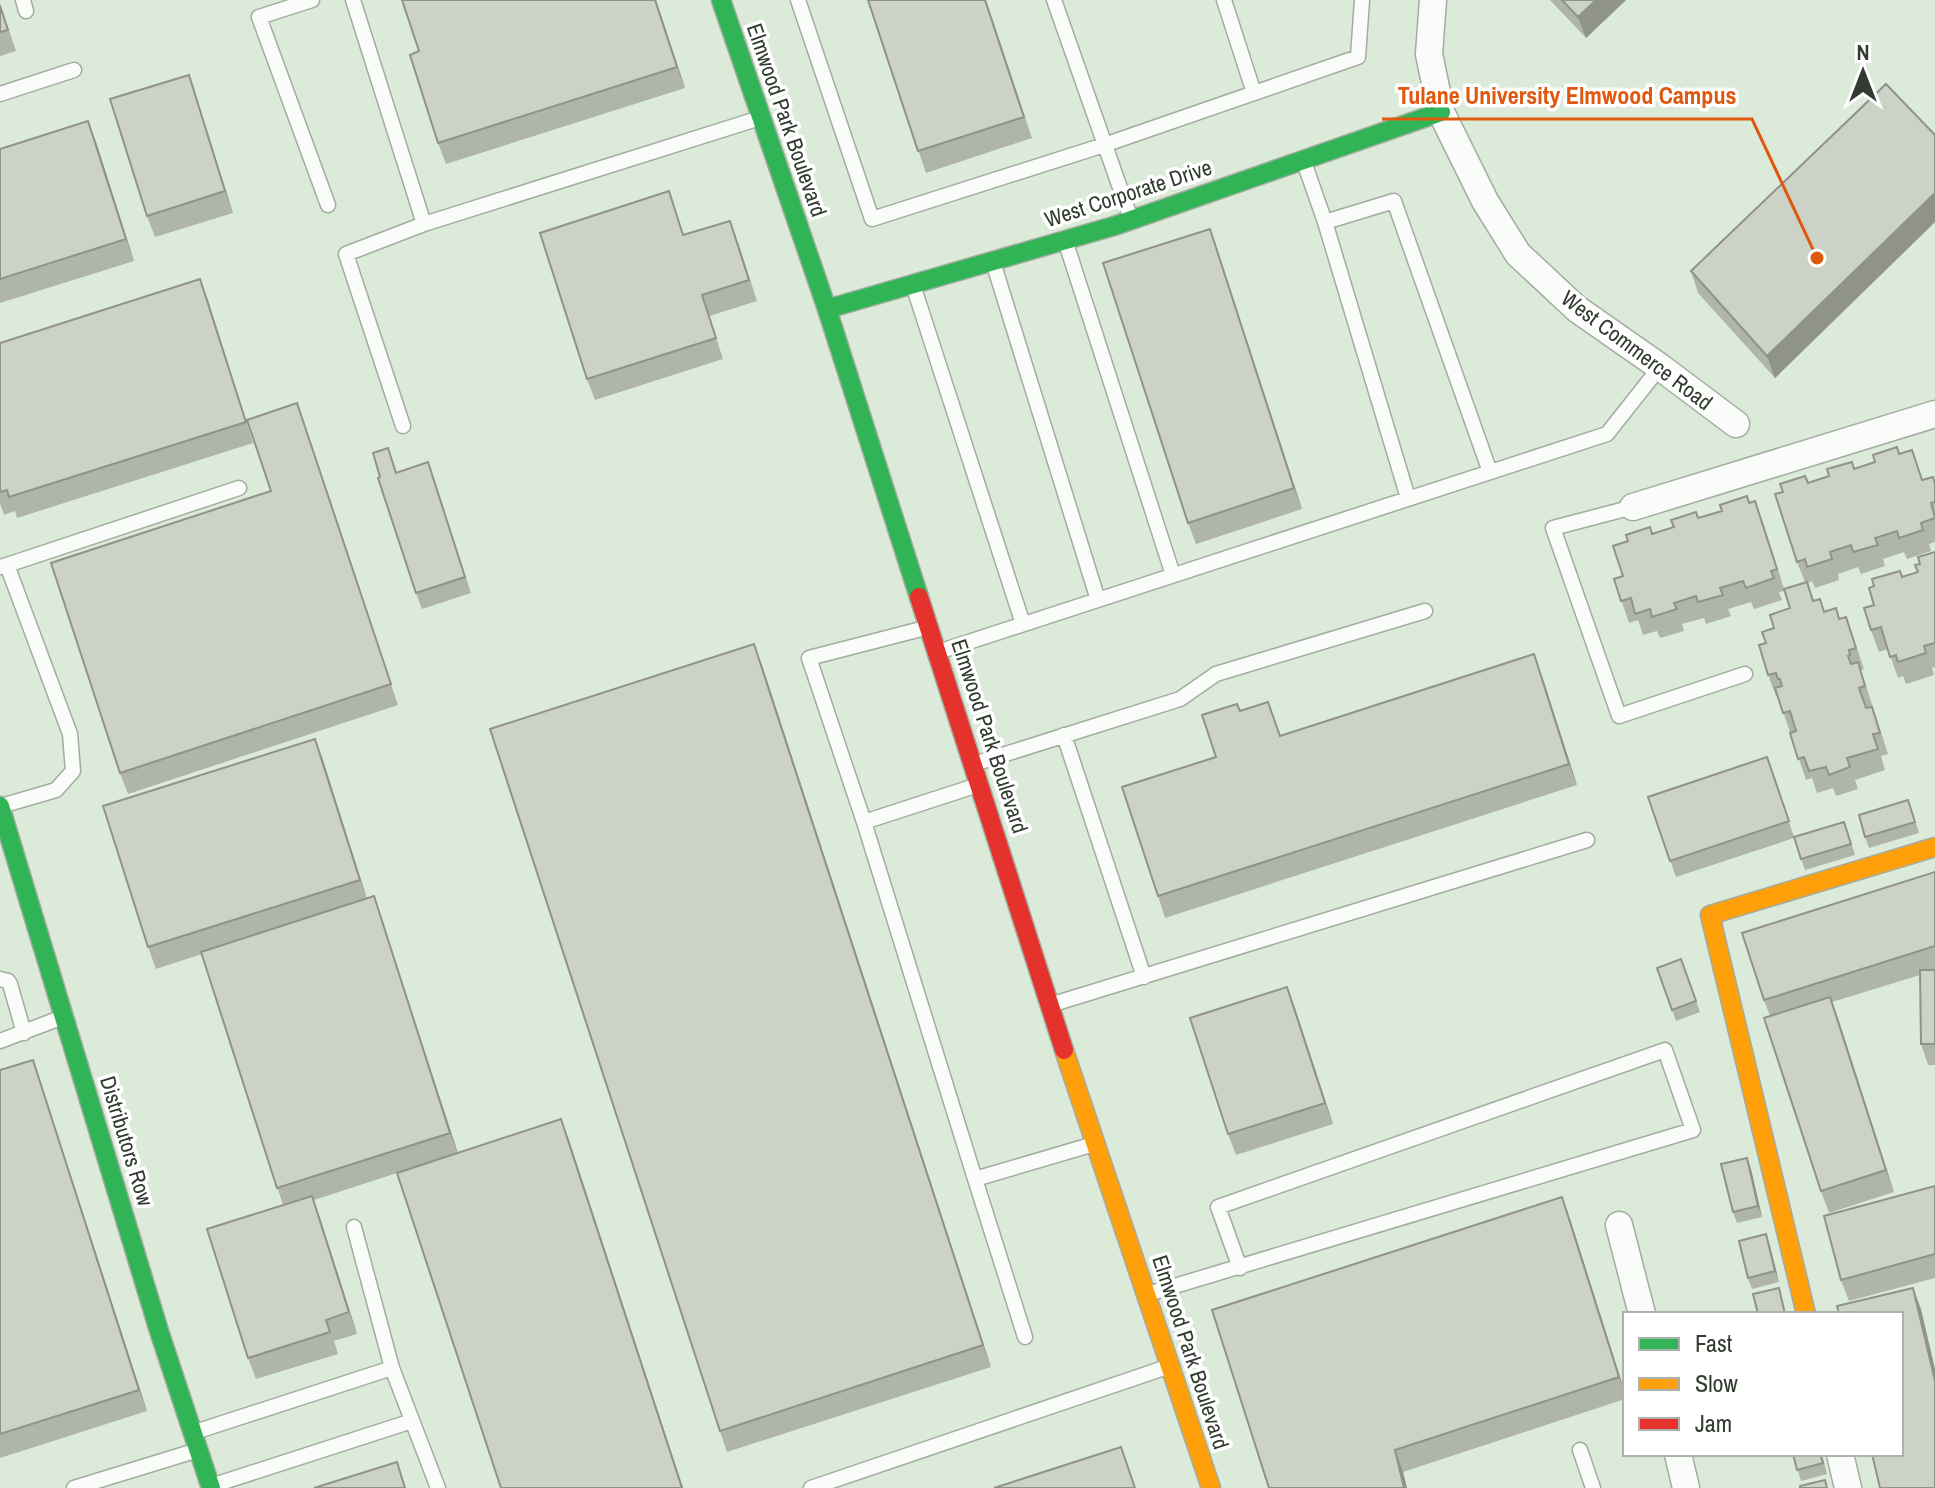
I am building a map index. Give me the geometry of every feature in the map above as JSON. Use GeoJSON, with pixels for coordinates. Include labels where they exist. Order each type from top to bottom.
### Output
{"type":"FeatureCollection","features":[{"type":"Feature","properties":{"kind":"street","name":"Elmwood Park Boulevard"},"geometry":{"type":"LineString","coordinates":[[721,0],[827,309],[1050,1005],[1211,1488]]}},
{"type":"Feature","properties":{"kind":"street","name":"West Commerce Road"},"geometry":{"type":"LineString","coordinates":[[1433,0],[1429,54],[1441,112],[1485,201],[1518,254],[1577,309],[1736,424]]}},
{"type":"Feature","properties":{"kind":"street","name":"West Corporate Drive"},"geometry":{"type":"LineString","coordinates":[[827,309],[1131,220],[1441,112]]}},
{"type":"Feature","properties":{"kind":"street"},"geometry":{"type":"LineString","coordinates":[[1633,507],[1935,414]]}},
{"type":"Feature","properties":{"kind":"street","name":"Distributors Row"},"geometry":{"type":"LineString","coordinates":[[0,806],[4,829],[159,1331],[211,1487]]}},
{"type":"Feature","properties":{"kind":"street"},"geometry":{"type":"LineString","coordinates":[[1806,1312],[1710,915],[1935,847]]}},
{"type":"Feature","properties":{"kind":"street"},"geometry":{"type":"LineString","coordinates":[[1619,1225],[1641,1312]]}},
{"type":"Feature","properties":{"kind":"street"},"geometry":{"type":"LineString","coordinates":[[1678,1456],[1686,1488]]}},
{"type":"Feature","properties":{"kind":"street"},"geometry":{"type":"LineString","coordinates":[[1840,1456],[1848,1488]]}},
{"type":"Feature","properties":{"kind":"lane"},"geometry":{"type":"LineString","coordinates":[[312,0],[259,17],[328,205]]}},
{"type":"Feature","properties":{"kind":"lane"},"geometry":{"type":"LineString","coordinates":[[353,0],[424,224]]}},
{"type":"Feature","properties":{"kind":"lane"},"geometry":{"type":"LineString","coordinates":[[798,0],[872,219],[1104,145],[1358,57],[1362,0]]}},
{"type":"Feature","properties":{"kind":"lane"},"geometry":{"type":"LineString","coordinates":[[1054,0],[1131,220]]}},
{"type":"Feature","properties":{"kind":"lane"},"geometry":{"type":"LineString","coordinates":[[1224,0],[1254,93]]}},
{"type":"Feature","properties":{"kind":"lane"},"geometry":{"type":"LineString","coordinates":[[0,94],[74,70]]}},
{"type":"Feature","properties":{"kind":"lane"},"geometry":{"type":"LineString","coordinates":[[403,426],[346,254],[424,224],[761,118]]}},
{"type":"Feature","properties":{"kind":"lane"},"geometry":{"type":"LineString","coordinates":[[1304,159],[1408,498]]}},
{"type":"Feature","properties":{"kind":"lane"},"geometry":{"type":"LineString","coordinates":[[1325,222],[1394,201],[1490,472]]}},
{"type":"Feature","properties":{"kind":"lane"},"geometry":{"type":"LineString","coordinates":[[1065,240],[1173,575]]}},
{"type":"Feature","properties":{"kind":"lane"},"geometry":{"type":"LineString","coordinates":[[992,261],[1098,600]]}},
{"type":"Feature","properties":{"kind":"lane"},"geometry":{"type":"LineString","coordinates":[[913,284],[1023,624]]}},
{"type":"Feature","properties":{"kind":"lane"},"geometry":{"type":"LineString","coordinates":[[938,652],[1607,434],[1660,367]]}},
{"type":"Feature","properties":{"kind":"lane"},"geometry":{"type":"LineString","coordinates":[[0,806],[56,790],[73,771],[70,734],[4,566],[239,488]]}},
{"type":"Feature","properties":{"kind":"lane"},"geometry":{"type":"LineString","coordinates":[[1633,507],[1553,528],[1619,716],[1745,674]]}},
{"type":"Feature","properties":{"kind":"lane"},"geometry":{"type":"LineString","coordinates":[[974,764],[1180,699],[1216,674],[1425,611]]}},
{"type":"Feature","properties":{"kind":"lane"},"geometry":{"type":"LineString","coordinates":[[929,627],[809,658],[864,822],[1025,1337]]}},
{"type":"Feature","properties":{"kind":"lane"},"geometry":{"type":"LineString","coordinates":[[1064,735],[1144,977]]}},
{"type":"Feature","properties":{"kind":"lane"},"geometry":{"type":"LineString","coordinates":[[864,822],[980,784]]}},
{"type":"Feature","properties":{"kind":"lane"},"geometry":{"type":"LineString","coordinates":[[1050,1005],[1587,840]]}},
{"type":"Feature","properties":{"kind":"lane"},"geometry":{"type":"LineString","coordinates":[[0,979],[10,984],[24,1033]]}},
{"type":"Feature","properties":{"kind":"lane"},"geometry":{"type":"LineString","coordinates":[[0,1041],[64,1017]]}},
{"type":"Feature","properties":{"kind":"lane"},"geometry":{"type":"LineString","coordinates":[[1147,1295],[1240,1268],[1693,1130],[1665,1050],[1218,1207],[1240,1268]]}},
{"type":"Feature","properties":{"kind":"lane"},"geometry":{"type":"LineString","coordinates":[[975,1179],[1096,1143]]}},
{"type":"Feature","properties":{"kind":"lane"},"geometry":{"type":"LineString","coordinates":[[354,1227],[392,1368],[438,1488]]}},
{"type":"Feature","properties":{"kind":"lane"},"geometry":{"type":"LineString","coordinates":[[811,1488],[1170,1366]]}},
{"type":"Feature","properties":{"kind":"lane"},"geometry":{"type":"LineString","coordinates":[[74,1488],[392,1368]]}},
{"type":"Feature","properties":{"kind":"lane"},"geometry":{"type":"LineString","coordinates":[[211,1487],[412,1421]]}},
{"type":"Feature","properties":{"kind":"lane"},"geometry":{"type":"LineString","coordinates":[[1580,1450],[1593,1488]]}},
{"type":"Feature","properties":{"kind":"building"},"geometry":{"type":"Polygon","coordinates":[[[402,0],[655,0],[677,67],[438,143],[410,55],[419,51],[402,0]]]}},
{"type":"Feature","properties":{"kind":"building"},"geometry":{"type":"Polygon","coordinates":[[[868,0],[985,0],[1024,117],[918,151],[868,0]]]}},
{"type":"Feature","properties":{"kind":"building"},"geometry":{"type":"Polygon","coordinates":[[[1562,0],[1596,0],[1578,17],[1562,0]]]}},
{"type":"Feature","properties":{"kind":"building"},"geometry":{"type":"Polygon","coordinates":[[[0,6],[8,30],[0,32],[0,6]]]}},
{"type":"Feature","properties":{"kind":"building"},"geometry":{"type":"Polygon","coordinates":[[[189,75],[225,191],[147,216],[110,99],[189,75]]]}},
{"type":"Feature","properties":{"kind":"building"},"geometry":{"type":"Polygon","coordinates":[[[1886,84],[1935,135],[1935,193],[1767,356],[1691,271],[1886,84]]]}},
{"type":"Feature","properties":{"kind":"building"},"geometry":{"type":"Polygon","coordinates":[[[88,121],[126,239],[0,279],[0,149],[88,121]]]}},
{"type":"Feature","properties":{"kind":"building"},"geometry":{"type":"Polygon","coordinates":[[[669,191],[683,235],[730,221],[749,280],[702,295],[716,338],[587,379],[540,233],[669,191]]]}},
{"type":"Feature","properties":{"kind":"building"},"geometry":{"type":"Polygon","coordinates":[[[1210,229],[1294,488],[1188,523],[1103,263],[1210,229]]]}},
{"type":"Feature","properties":{"kind":"building"},"geometry":{"type":"Polygon","coordinates":[[[200,279],[246,422],[9,497],[7,490],[0,492],[0,343],[200,279]]]}},
{"type":"Feature","properties":{"kind":"building"},"geometry":{"type":"Polygon","coordinates":[[[297,403],[391,684],[120,773],[51,563],[271,491],[247,420],[297,403]]]}},
{"type":"Feature","properties":{"kind":"building"},"geometry":{"type":"Polygon","coordinates":[[[1897,447],[1899,454],[1912,450],[1922,480],[1933,477],[1935,502],[1931,503],[1935,518],[1921,523],[1923,530],[1899,538],[1897,531],[1875,538],[1878,545],[1853,552],[1851,545],[1830,552],[1832,559],[1807,567],[1805,559],[1797,562],[1775,494],[1783,492],[1780,484],[1805,476],[1808,483],[1829,476],[1827,469],[1852,462],[1854,469],[1875,462],[1873,455],[1897,447]]]}},
{"type":"Feature","properties":{"kind":"building"},"geometry":{"type":"Polygon","coordinates":[[[388,448],[396,473],[428,462],[465,577],[416,593],[378,478],[373,453],[388,448]]]}},
{"type":"Feature","properties":{"kind":"building"},"geometry":{"type":"Polygon","coordinates":[[[1747,496],[1749,503],[1755,501],[1777,569],[1771,571],[1774,578],[1746,588],[1743,581],[1720,588],[1723,595],[1698,602],[1696,596],[1674,603],[1677,609],[1652,617],[1650,609],[1635,614],[1631,598],[1621,601],[1614,579],[1623,576],[1613,546],[1628,541],[1626,535],[1650,527],[1652,534],[1674,527],[1671,520],[1696,512],[1698,518],[1722,511],[1720,505],[1747,496]]]}},
{"type":"Feature","properties":{"kind":"building"},"geometry":{"type":"Polygon","coordinates":[[[1935,552],[1935,643],[1924,646],[1926,653],[1898,662],[1896,655],[1890,657],[1881,627],[1871,630],[1864,608],[1874,605],[1869,588],[1874,586],[1872,579],[1900,571],[1902,577],[1918,572],[1915,565],[1920,564],[1918,557],[1935,552]]]}},
{"type":"Feature","properties":{"kind":"building"},"geometry":{"type":"Polygon","coordinates":[[[1807,582],[1813,601],[1820,599],[1824,612],[1836,608],[1839,619],[1846,617],[1856,648],[1849,650],[1848,656],[1851,664],[1858,662],[1865,686],[1859,688],[1866,708],[1872,707],[1880,733],[1873,734],[1878,749],[1847,758],[1850,767],[1829,775],[1826,767],[1809,771],[1804,757],[1798,759],[1790,733],[1796,731],[1790,711],[1783,713],[1775,688],[1782,686],[1780,679],[1776,673],[1768,675],[1759,645],[1766,643],[1762,632],[1774,628],[1770,615],[1790,608],[1784,589],[1807,582]]]}},
{"type":"Feature","properties":{"kind":"building"},"geometry":{"type":"Polygon","coordinates":[[[754,644],[983,1345],[720,1431],[490,729],[754,644]]]}},
{"type":"Feature","properties":{"kind":"building"},"geometry":{"type":"Polygon","coordinates":[[[1534,654],[1569,764],[1158,896],[1122,787],[1216,757],[1202,715],[1237,704],[1240,711],[1268,702],[1280,736],[1534,654]]]}},
{"type":"Feature","properties":{"kind":"building"},"geometry":{"type":"Polygon","coordinates":[[[315,739],[360,880],[148,947],[103,806],[315,739]]]}},
{"type":"Feature","properties":{"kind":"building"},"geometry":{"type":"Polygon","coordinates":[[[1767,757],[1789,821],[1670,861],[1648,797],[1767,757]]]}},
{"type":"Feature","properties":{"kind":"building"},"geometry":{"type":"Polygon","coordinates":[[[1908,800],[1915,822],[1865,837],[1859,815],[1908,800]]]}},
{"type":"Feature","properties":{"kind":"building"},"geometry":{"type":"Polygon","coordinates":[[[1844,822],[1851,844],[1801,859],[1794,837],[1844,822]]]}},
{"type":"Feature","properties":{"kind":"building"},"geometry":{"type":"Polygon","coordinates":[[[1935,872],[1935,946],[1764,1000],[1742,933],[1935,872]]]}},
{"type":"Feature","properties":{"kind":"building"},"geometry":{"type":"Polygon","coordinates":[[[374,896],[450,1133],[277,1188],[201,952],[374,896]]]}},
{"type":"Feature","properties":{"kind":"building"},"geometry":{"type":"Polygon","coordinates":[[[1681,959],[1696,1001],[1672,1010],[1657,968],[1681,959]]]}},
{"type":"Feature","properties":{"kind":"building"},"geometry":{"type":"Polygon","coordinates":[[[1920,970],[1935,970],[1935,1044],[1921,1044],[1920,970]]]}},
{"type":"Feature","properties":{"kind":"building"},"geometry":{"type":"Polygon","coordinates":[[[1287,987],[1325,1103],[1228,1134],[1190,1018],[1287,987]]]}},
{"type":"Feature","properties":{"kind":"building"},"geometry":{"type":"Polygon","coordinates":[[[1830,997],[1886,1170],[1821,1191],[1764,1018],[1830,997]]]}},
{"type":"Feature","properties":{"kind":"building"},"geometry":{"type":"Polygon","coordinates":[[[33,1060],[139,1390],[0,1434],[0,1070],[33,1060]]]}},
{"type":"Feature","properties":{"kind":"building"},"geometry":{"type":"Polygon","coordinates":[[[561,1119],[682,1488],[501,1488],[397,1173],[561,1119]]]}},
{"type":"Feature","properties":{"kind":"building"},"geometry":{"type":"Polygon","coordinates":[[[1747,1158],[1758,1206],[1733,1212],[1721,1164],[1747,1158]]]}},
{"type":"Feature","properties":{"kind":"building"},"geometry":{"type":"Polygon","coordinates":[[[1935,1186],[1935,1254],[1841,1280],[1824,1216],[1935,1186]]]}},
{"type":"Feature","properties":{"kind":"building"},"geometry":{"type":"Polygon","coordinates":[[[312,1196],[349,1312],[326,1320],[330,1332],[248,1358],[207,1229],[312,1196]]]}},
{"type":"Feature","properties":{"kind":"building"},"geometry":{"type":"Polygon","coordinates":[[[1562,1197],[1619,1377],[1395,1450],[1404,1488],[1269,1488],[1212,1310],[1562,1197]]]}},
{"type":"Feature","properties":{"kind":"building"},"geometry":{"type":"Polygon","coordinates":[[[1766,1234],[1775,1271],[1748,1278],[1739,1241],[1766,1234]]]}},
{"type":"Feature","properties":{"kind":"building"},"geometry":{"type":"Polygon","coordinates":[[[1779,1288],[1785,1312],[1758,1312],[1753,1294],[1779,1288]]]}},
{"type":"Feature","properties":{"kind":"building"},"geometry":{"type":"Polygon","coordinates":[[[1913,1288],[1935,1381],[1935,1488],[1880,1488],[1872,1456],[1903,1456],[1903,1312],[1838,1312],[1837,1306],[1913,1288]]]}},
{"type":"Feature","properties":{"kind":"building"},"geometry":{"type":"Polygon","coordinates":[[[1121,1447],[1135,1488],[994,1488],[1121,1447]]]}},
{"type":"Feature","properties":{"kind":"building"},"geometry":{"type":"Polygon","coordinates":[[[1794,1456],[1821,1456],[1823,1463],[1797,1470],[1794,1456]]]}},
{"type":"Feature","properties":{"kind":"building"},"geometry":{"type":"Polygon","coordinates":[[[397,1462],[405,1488],[314,1488],[397,1462]]]}},
{"type":"Feature","properties":{"kind":"building"},"geometry":{"type":"Polygon","coordinates":[[[1825,1480],[1827,1488],[1800,1488],[1800,1486],[1825,1480]]]}},
{"type":"Feature","properties":{"kind":"traffic: fast"},"geometry":{"type":"LineString","coordinates":[[721,0],[827,309],[919,597]]}},
{"type":"Feature","properties":{"kind":"traffic: fast"},"geometry":{"type":"LineString","coordinates":[[827,309],[1114,226],[1441,112]]}},
{"type":"Feature","properties":{"kind":"traffic: fast"},"geometry":{"type":"LineString","coordinates":[[0,806],[159,1331],[211,1488]]}},
{"type":"Feature","properties":{"kind":"traffic: slow"},"geometry":{"type":"LineString","coordinates":[[1806,1312],[1710,915],[1935,847]]}},
{"type":"Feature","properties":{"kind":"traffic: slow"},"geometry":{"type":"LineString","coordinates":[[1064,1050],[1211,1488]]}},
{"type":"Feature","properties":{"kind":"traffic: jam"},"geometry":{"type":"LineString","coordinates":[[919,597],[1064,1050]]}},
{"type":"Feature","properties":{"kind":"place","name":"Tulane University Elmwood Campus"},"geometry":{"type":"Point","coordinates":[1817,258]}}]}
